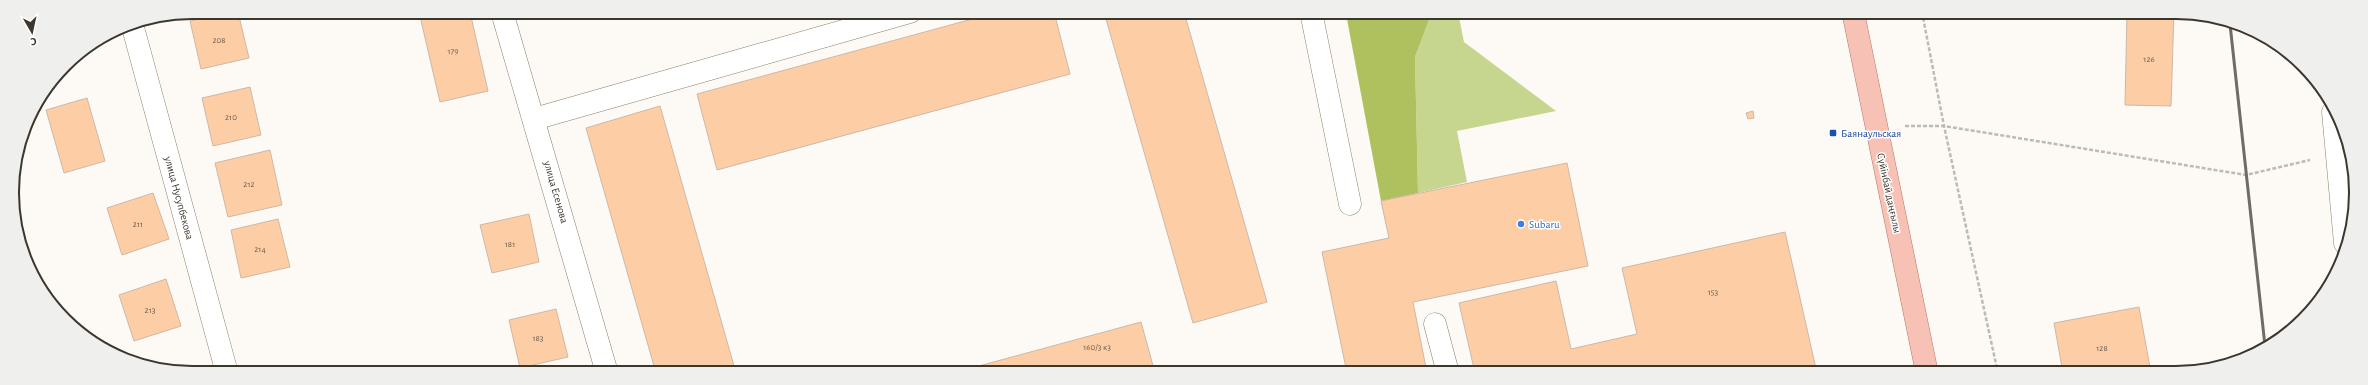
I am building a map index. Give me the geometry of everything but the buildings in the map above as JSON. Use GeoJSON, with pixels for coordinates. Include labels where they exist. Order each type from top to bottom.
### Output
{"type":"FeatureCollection","features":[{"type":"Feature","properties":{"kind":"main road","name":"Сүйінбай даңғылы"},"geometry":{"type":"LineString","coordinates":[[1854,19],[1926,366]]}},
{"type":"Feature","properties":{"kind":"street","name":"улица Есенова"},"geometry":{"type":"LineString","coordinates":[[504,19],[605,366]]}},
{"type":"Feature","properties":{"kind":"street"},"geometry":{"type":"LineString","coordinates":[[534,119],[885,19]]}},
{"type":"Feature","properties":{"kind":"street"},"geometry":{"type":"LineString","coordinates":[[1312,19],[1350,204]]}},
{"type":"Feature","properties":{"kind":"street","name":"улица Нусупбекова"},"geometry":{"type":"LineString","coordinates":[[133,29],[225,366]]}},
{"type":"Feature","properties":{"kind":"street"},"geometry":{"type":"LineString","coordinates":[[2336,127],[2342,152],[2345,231]]}},
{"type":"Feature","properties":{"kind":"street"},"geometry":{"type":"LineString","coordinates":[[1435,324],[1446,366]]}},
{"type":"Feature","properties":{"kind":"path"},"geometry":{"type":"LineString","coordinates":[[1923,19],[1944,126],[1996,366]]}},
{"type":"Feature","properties":{"kind":"path"},"geometry":{"type":"LineString","coordinates":[[1876,127],[1944,126],[2246,175],[2342,152]]}},
{"type":"Feature","properties":{"kind":"green space"},"geometry":{"type":"Polygon","coordinates":[[[1347,19],[1429,19],[1415,57],[1418,193],[1381,201],[1347,19]]]}},
{"type":"Feature","properties":{"kind":"green space"},"geometry":{"type":"Polygon","coordinates":[[[1429,19],[1459,19],[1464,42],[1556,111],[1457,131],[1467,182],[1418,193],[1415,57],[1429,19]]]}},
{"type":"Feature","properties":{"kind":"railway"},"geometry":{"type":"LineString","coordinates":[[2230,28],[2265,341]]}},
{"type":"Feature","properties":{"kind":"place","name":"Баянаульская"},"geometry":{"type":"Point","coordinates":[1833,133]}},
{"type":"Feature","properties":{"kind":"place","name":"Subaru"},"geometry":{"type":"Point","coordinates":[1521,224]}}]}
